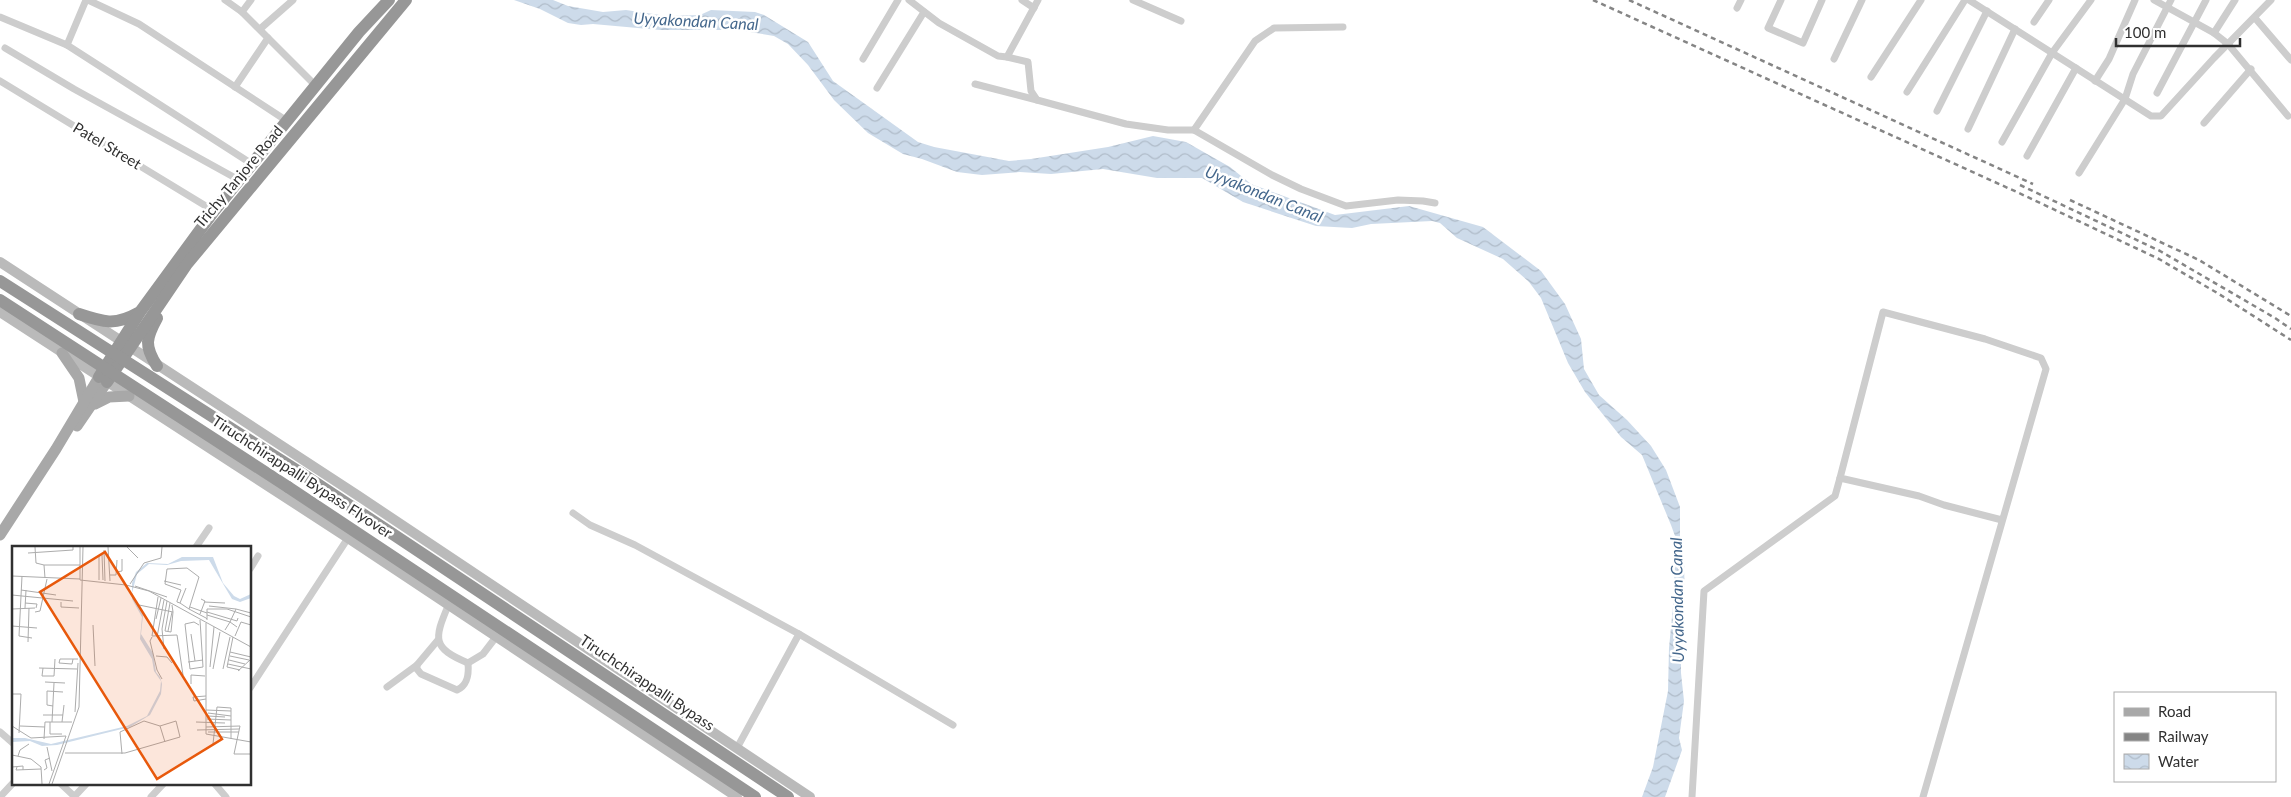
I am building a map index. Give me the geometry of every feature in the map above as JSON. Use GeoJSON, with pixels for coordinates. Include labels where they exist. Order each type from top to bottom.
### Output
{"type":"FeatureCollection","features":[{"type":"Feature","properties":{"kind":"highway","name":"Trichy Tanjore Road"},"geometry":{"type":"LineString","coordinates":[[125,345],[140,312],[214,212],[315,85],[359,32],[389,0]]}},
{"type":"Feature","properties":{"kind":"highway","name":"Trichy Tanjore Road"},"geometry":{"type":"LineString","coordinates":[[103,380],[125,345],[167,291],[406,0]]}},
{"type":"Feature","properties":{"kind":"highway","name":"Tiruchchirappalli Bypass Flyover"},"geometry":{"type":"LineString","coordinates":[[0,281],[301,472],[487,596]]}},
{"type":"Feature","properties":{"kind":"highway"},"geometry":{"type":"LineString","coordinates":[[157,366],[151,357],[147,342],[150,332],[166,304],[167,291]]}},
{"type":"Feature","properties":{"kind":"highway","name":"Tiruchchirappalli Bypass Flyover"},"geometry":{"type":"LineString","coordinates":[[0,300],[586,684]]}},
{"type":"Feature","properties":{"kind":"highway"},"geometry":{"type":"LineString","coordinates":[[79,314],[106,322],[120,322],[140,312]]}},
{"type":"Feature","properties":{"kind":"highway","name":"Tiruchchirappalli Bypass"},"geometry":{"type":"LineString","coordinates":[[487,596],[788,797]]}},
{"type":"Feature","properties":{"kind":"highway"},"geometry":{"type":"LineString","coordinates":[[569,685],[586,684],[755,797]]}},
{"type":"Feature","properties":{"kind":"main road"},"geometry":{"type":"LineString","coordinates":[[62,353],[79,378],[88,404]]}},
{"type":"Feature","properties":{"kind":"main road"},"geometry":{"type":"LineString","coordinates":[[0,535],[103,380]]}},
{"type":"Feature","properties":{"kind":"main road"},"geometry":{"type":"LineString","coordinates":[[88,404],[109,396],[129,396]]}},
{"type":"Feature","properties":{"kind":"street"},"geometry":{"type":"LineString","coordinates":[[67,45],[87,0],[139,24],[287,121]]}},
{"type":"Feature","properties":{"kind":"street"},"geometry":{"type":"LineString","coordinates":[[225,0],[242,12],[315,85]]}},
{"type":"Feature","properties":{"kind":"street"},"geometry":{"type":"LineString","coordinates":[[242,12],[251,0]]}},
{"type":"Feature","properties":{"kind":"street"},"geometry":{"type":"LineString","coordinates":[[260,29],[293,0]]}},
{"type":"Feature","properties":{"kind":"street"},"geometry":{"type":"LineString","coordinates":[[863,59],[898,0]]}},
{"type":"Feature","properties":{"kind":"street"},"geometry":{"type":"LineString","coordinates":[[909,0],[939,23],[998,56],[1028,62],[1031,91],[1037,100]]}},
{"type":"Feature","properties":{"kind":"street"},"geometry":{"type":"LineString","coordinates":[[1022,0],[1034,8]]}},
{"type":"Feature","properties":{"kind":"street"},"geometry":{"type":"LineString","coordinates":[[1007,57],[1038,0]]}},
{"type":"Feature","properties":{"kind":"street"},"geometry":{"type":"LineString","coordinates":[[1133,0],[1181,21]]}},
{"type":"Feature","properties":{"kind":"street"},"geometry":{"type":"LineString","coordinates":[[1737,8],[1741,0]]}},
{"type":"Feature","properties":{"kind":"street"},"geometry":{"type":"LineString","coordinates":[[1782,0],[1768,28],[1803,44],[1822,0]]}},
{"type":"Feature","properties":{"kind":"street"},"geometry":{"type":"LineString","coordinates":[[1834,59],[1862,0]]}},
{"type":"Feature","properties":{"kind":"street"},"geometry":{"type":"LineString","coordinates":[[1871,78],[1921,0]]}},
{"type":"Feature","properties":{"kind":"street"},"geometry":{"type":"LineString","coordinates":[[1907,92],[1967,0],[2151,116],[2161,116],[2271,0]]}},
{"type":"Feature","properties":{"kind":"street"},"geometry":{"type":"LineString","coordinates":[[2034,22],[2050,0]]}},
{"type":"Feature","properties":{"kind":"street"},"geometry":{"type":"LineString","coordinates":[[2002,142],[2052,53],[2091,0]]}},
{"type":"Feature","properties":{"kind":"street"},"geometry":{"type":"LineString","coordinates":[[2095,81],[2109,59],[2136,0]]}},
{"type":"Feature","properties":{"kind":"street"},"geometry":{"type":"LineString","coordinates":[[2154,0],[2214,33],[2228,44],[2251,69],[2288,116]]}},
{"type":"Feature","properties":{"kind":"street"},"geometry":{"type":"LineString","coordinates":[[2078,174],[2125,99],[2133,74],[2171,0]]}},
{"type":"Feature","properties":{"kind":"street"},"geometry":{"type":"LineString","coordinates":[[2158,93],[2206,0]]}},
{"type":"Feature","properties":{"kind":"street"},"geometry":{"type":"LineString","coordinates":[[2214,33],[2235,0]]}},
{"type":"Feature","properties":{"kind":"street"},"geometry":{"type":"LineString","coordinates":[[1937,112],[1987,11]]}},
{"type":"Feature","properties":{"kind":"street"},"geometry":{"type":"LineString","coordinates":[[878,88],[924,12]]}},
{"type":"Feature","properties":{"kind":"street"},"geometry":{"type":"LineString","coordinates":[[0,17],[67,45],[252,164]]}},
{"type":"Feature","properties":{"kind":"street"},"geometry":{"type":"LineString","coordinates":[[2255,18],[2291,60]]}},
{"type":"Feature","properties":{"kind":"street"},"geometry":{"type":"LineString","coordinates":[[1194,130],[1255,41],[1265,34],[1274,28],[1342,27]]}},
{"type":"Feature","properties":{"kind":"street"},"geometry":{"type":"LineString","coordinates":[[1968,129],[2015,29]]}},
{"type":"Feature","properties":{"kind":"street"},"geometry":{"type":"LineString","coordinates":[[235,87],[268,38]]}},
{"type":"Feature","properties":{"kind":"street"},"geometry":{"type":"LineString","coordinates":[[5,48],[74,90],[239,180]]}},
{"type":"Feature","properties":{"kind":"street"},"geometry":{"type":"LineString","coordinates":[[2027,156],[2076,68]]}},
{"type":"Feature","properties":{"kind":"street"},"geometry":{"type":"LineString","coordinates":[[2204,123],[2251,69]]}},
{"type":"Feature","properties":{"kind":"street","name":"Patel Street"},"geometry":{"type":"LineString","coordinates":[[0,81],[214,212]]}},
{"type":"Feature","properties":{"kind":"street"},"geometry":{"type":"LineString","coordinates":[[974,84],[1126,124],[1168,130],[1194,130],[1301,190],[1346,206],[1398,200],[1423,201],[1435,204]]}},
{"type":"Feature","properties":{"kind":"street"},"geometry":{"type":"LineString","coordinates":[[0,262],[365,500],[810,797]]}},
{"type":"Feature","properties":{"kind":"street"},"geometry":{"type":"LineString","coordinates":[[0,312],[348,538],[737,797]]}},
{"type":"Feature","properties":{"kind":"street"},"geometry":{"type":"LineString","coordinates":[[1692,797],[1704,591],[1835,496],[1883,312],[1985,339],[2041,358],[2046,370],[1923,797]]}},
{"type":"Feature","properties":{"kind":"street"},"geometry":{"type":"LineString","coordinates":[[1840,478],[1919,496],[1944,505],[2002,520]]}},
{"type":"Feature","properties":{"kind":"street"},"geometry":{"type":"LineString","coordinates":[[573,513],[590,525],[635,545],[799,634],[953,725]]}},
{"type":"Feature","properties":{"kind":"street"},"geometry":{"type":"LineString","coordinates":[[197,546],[209,528]]}},
{"type":"Feature","properties":{"kind":"street"},"geometry":{"type":"LineString","coordinates":[[251,686],[348,538]]}},
{"type":"Feature","properties":{"kind":"street"},"geometry":{"type":"LineString","coordinates":[[251,567],[258,556]]}},
{"type":"Feature","properties":{"kind":"street"},"geometry":{"type":"LineString","coordinates":[[448,606],[438,630],[438,640],[448,653],[468,663]]}},
{"type":"Feature","properties":{"kind":"street"},"geometry":{"type":"LineString","coordinates":[[737,748],[799,634]]}},
{"type":"Feature","properties":{"kind":"street"},"geometry":{"type":"LineString","coordinates":[[468,663],[482,654],[496,637]]}},
{"type":"Feature","properties":{"kind":"street"},"geometry":{"type":"LineString","coordinates":[[387,687],[417,665],[438,640]]}},
{"type":"Feature","properties":{"kind":"street"},"geometry":{"type":"LineString","coordinates":[[417,665],[418,672],[457,690],[466,683],[469,673],[468,663]]}},
{"type":"Feature","properties":{"kind":"street"},"geometry":{"type":"LineString","coordinates":[[0,732],[12,742]]}},
{"type":"Feature","properties":{"kind":"street"},"geometry":{"type":"LineString","coordinates":[[0,796],[12,784]]}},
{"type":"Feature","properties":{"kind":"street"},"geometry":{"type":"LineString","coordinates":[[61,784],[75,797],[85,784]]}},
{"type":"Feature","properties":{"kind":"street"},"geometry":{"type":"LineString","coordinates":[[151,797],[163,784]]}},
{"type":"Feature","properties":{"kind":"street"},"geometry":{"type":"LineString","coordinates":[[215,784],[226,797]]}},
{"type":"Feature","properties":{"kind":"water","name":"Uyyakondan Canal"},"geometry":{"type":"Polygon","coordinates":[[[514,0],[553,0],[568,6],[603,12],[626,10],[667,16],[700,15],[711,10],[755,12],[764,15],[808,42],[833,81],[918,142],[934,147],[1009,161],[1108,147],[1153,136],[1186,142],[1230,167],[1251,184],[1335,215],[1409,206],[1483,227],[1541,271],[1565,304],[1581,339],[1584,369],[1599,395],[1627,420],[1651,446],[1666,470],[1680,507],[1680,545],[1684,558],[1685,615],[1681,643],[1681,673],[1684,701],[1679,738],[1682,750],[1665,797],[1642,797],[1653,767],[1668,691],[1669,648],[1674,596],[1675,536],[1642,455],[1621,437],[1585,392],[1568,363],[1541,298],[1529,282],[1503,259],[1457,238],[1440,223],[1432,221],[1371,224],[1352,228],[1316,226],[1243,202],[1202,178],[1157,178],[1103,169],[1051,174],[1020,172],[982,175],[957,172],[903,154],[868,133],[834,100],[808,65],[788,44],[774,36],[738,30],[660,30],[593,24],[581,25],[568,23],[540,9],[514,0]]]}},
{"type":"Feature","properties":{"kind":"railway"},"geometry":{"type":"LineString","coordinates":[[1593,0],[2019,193],[2159,259],[2219,294],[2291,340]]}},
{"type":"Feature","properties":{"kind":"railway"},"geometry":{"type":"LineString","coordinates":[[1629,0],[2033,184]]}},
{"type":"Feature","properties":{"kind":"railway"},"geometry":{"type":"LineString","coordinates":[[2020,185],[2160,251],[2291,329]]}},
{"type":"Feature","properties":{"kind":"railway"},"geometry":{"type":"LineString","coordinates":[[2070,200],[2199,260],[2291,316]]}}]}
